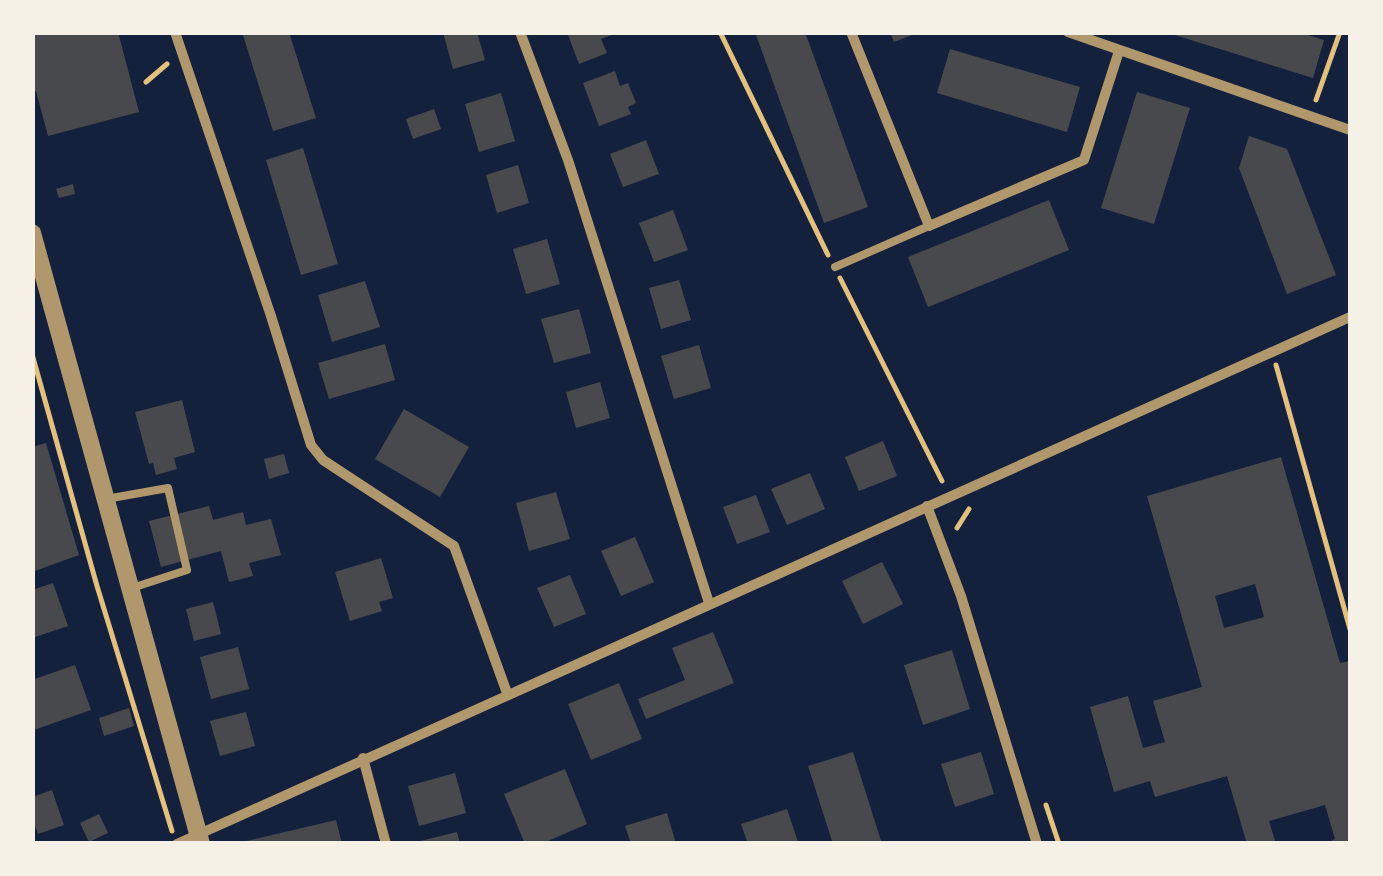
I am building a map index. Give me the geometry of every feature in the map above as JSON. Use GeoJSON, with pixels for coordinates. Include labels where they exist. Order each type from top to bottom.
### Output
{"type":"FeatureCollection","features":[{"type":"Feature","properties":{"kind":"street"},"geometry":{"type":"LineString","coordinates":[[174,32],[272,316],[311,445],[323,460],[454,546],[508,693]]}},
{"type":"Feature","properties":{"kind":"street"},"geometry":{"type":"LineString","coordinates":[[520,32],[568,160],[709,603]]}},
{"type":"Feature","properties":{"kind":"street"},"geometry":{"type":"LineString","coordinates":[[851,32],[929,226],[1084,160],[1119,51]]}},
{"type":"Feature","properties":{"kind":"street"},"geometry":{"type":"LineString","coordinates":[[1068,32],[1350,130]]}},
{"type":"Feature","properties":{"kind":"street"},"geometry":{"type":"LineString","coordinates":[[32,233],[200,839]]}},
{"type":"Feature","properties":{"kind":"street"},"geometry":{"type":"LineString","coordinates":[[176,844],[200,839],[362,758],[1350,317]]}},
{"type":"Feature","properties":{"kind":"street"},"geometry":{"type":"LineString","coordinates":[[927,506],[961,596],[1037,844]]}},
{"type":"Feature","properties":{"kind":"street"},"geometry":{"type":"LineString","coordinates":[[362,758],[386,844]]}},
{"type":"Feature","properties":{"kind":"lane"},"geometry":{"type":"LineString","coordinates":[[834,267],[929,226]]}},
{"type":"Feature","properties":{"kind":"lane"},"geometry":{"type":"LineString","coordinates":[[106,499],[168,488],[187,570],[131,588]]}},
{"type":"Feature","properties":{"kind":"path"},"geometry":{"type":"LineString","coordinates":[[720,32],[940,482],[962,474],[974,504],[956,525],[962,544]]}},
{"type":"Feature","properties":{"kind":"path"},"geometry":{"type":"LineString","coordinates":[[1310,116],[1340,32]]}},
{"type":"Feature","properties":{"kind":"path"},"geometry":{"type":"LineString","coordinates":[[146,82],[181,52]]}},
{"type":"Feature","properties":{"kind":"path"},"geometry":{"type":"LineString","coordinates":[[1273,352],[1350,628]]}},
{"type":"Feature","properties":{"kind":"path"},"geometry":{"type":"LineString","coordinates":[[32,354],[97,586],[176,844]]}},
{"type":"Feature","properties":{"kind":"path"},"geometry":{"type":"LineString","coordinates":[[1040,787],[1058,844]]}},
{"type":"Feature","properties":{"kind":"building"},"geometry":{"type":"Polygon","coordinates":[[[32,32],[118,32],[139,112],[48,136],[36,91],[32,92],[32,32]]]}},
{"type":"Feature","properties":{"kind":"building"},"geometry":{"type":"Polygon","coordinates":[[[242,32],[289,32],[316,118],[273,131],[242,32]]]}},
{"type":"Feature","properties":{"kind":"building"},"geometry":{"type":"Polygon","coordinates":[[[443,32],[477,32],[485,60],[453,69],[443,32]]]}},
{"type":"Feature","properties":{"kind":"building"},"geometry":{"type":"Polygon","coordinates":[[[567,32],[617,33],[601,39],[607,53],[579,64],[567,32]]]}},
{"type":"Feature","properties":{"kind":"building"},"geometry":{"type":"Polygon","coordinates":[[[755,32],[805,32],[868,207],[824,223],[755,32]]]}},
{"type":"Feature","properties":{"kind":"building"},"geometry":{"type":"Polygon","coordinates":[[[890,32],[918,32],[918,33],[894,42],[890,32]]]}},
{"type":"Feature","properties":{"kind":"building"},"geometry":{"type":"Polygon","coordinates":[[[1165,32],[1298,32],[1324,40],[1313,78],[1165,32]]]}},
{"type":"Feature","properties":{"kind":"building"},"geometry":{"type":"Polygon","coordinates":[[[950,49],[1080,87],[1067,132],[937,93],[950,49]]]}},
{"type":"Feature","properties":{"kind":"building"},"geometry":{"type":"Polygon","coordinates":[[[615,71],[620,86],[628,83],[636,103],[628,107],[631,114],[599,126],[583,83],[615,71]]]}},
{"type":"Feature","properties":{"kind":"building"},"geometry":{"type":"Polygon","coordinates":[[[1137,92],[1190,108],[1154,224],[1101,208],[1137,92]]]}},
{"type":"Feature","properties":{"kind":"building"},"geometry":{"type":"Polygon","coordinates":[[[501,93],[515,141],[479,152],[465,104],[501,93]]]}},
{"type":"Feature","properties":{"kind":"building"},"geometry":{"type":"Polygon","coordinates":[[[434,109],[441,129],[413,139],[406,119],[434,109]]]}},
{"type":"Feature","properties":{"kind":"building"},"geometry":{"type":"Polygon","coordinates":[[[1249,136],[1287,149],[1336,275],[1287,294],[1239,168],[1249,136]]]}},
{"type":"Feature","properties":{"kind":"building"},"geometry":{"type":"Polygon","coordinates":[[[646,140],[659,174],[623,187],[610,154],[646,140]]]}},
{"type":"Feature","properties":{"kind":"building"},"geometry":{"type":"Polygon","coordinates":[[[303,148],[338,264],[301,275],[266,160],[303,148]]]}},
{"type":"Feature","properties":{"kind":"building"},"geometry":{"type":"Polygon","coordinates":[[[518,165],[529,203],[497,213],[486,175],[518,165]]]}},
{"type":"Feature","properties":{"kind":"building"},"geometry":{"type":"Polygon","coordinates":[[[73,184],[75,194],[59,198],[56,189],[73,184]]]}},
{"type":"Feature","properties":{"kind":"building"},"geometry":{"type":"Polygon","coordinates":[[[1049,200],[1069,250],[928,307],[908,257],[1049,200]]]}},
{"type":"Feature","properties":{"kind":"building"},"geometry":{"type":"Polygon","coordinates":[[[673,210],[688,250],[654,262],[639,223],[673,210]]]}},
{"type":"Feature","properties":{"kind":"building"},"geometry":{"type":"Polygon","coordinates":[[[547,239],[560,284],[526,294],[513,249],[547,239]]]}},
{"type":"Feature","properties":{"kind":"building"},"geometry":{"type":"Polygon","coordinates":[[[679,280],[691,320],[661,329],[649,288],[679,280]]]}},
{"type":"Feature","properties":{"kind":"building"},"geometry":{"type":"Polygon","coordinates":[[[365,281],[380,327],[332,342],[318,295],[365,281]]]}},
{"type":"Feature","properties":{"kind":"building"},"geometry":{"type":"Polygon","coordinates":[[[579,309],[591,353],[554,363],[541,319],[579,309]]]}},
{"type":"Feature","properties":{"kind":"building"},"geometry":{"type":"Polygon","coordinates":[[[385,344],[395,380],[329,399],[318,363],[385,344]]]}},
{"type":"Feature","properties":{"kind":"building"},"geometry":{"type":"Polygon","coordinates":[[[699,345],[711,388],[674,399],[661,356],[699,345]]]}},
{"type":"Feature","properties":{"kind":"building"},"geometry":{"type":"Polygon","coordinates":[[[600,382],[610,418],[576,428],[566,392],[600,382]]]}},
{"type":"Feature","properties":{"kind":"building"},"geometry":{"type":"Polygon","coordinates":[[[182,400],[195,452],[174,458],[177,469],[156,475],[153,463],[149,464],[135,412],[182,400]]]}},
{"type":"Feature","properties":{"kind":"building"},"geometry":{"type":"Polygon","coordinates":[[[404,409],[469,447],[440,497],[375,459],[404,409]]]}},
{"type":"Feature","properties":{"kind":"building"},"geometry":{"type":"Polygon","coordinates":[[[883,441],[897,476],[859,491],[845,457],[883,441]]]}},
{"type":"Feature","properties":{"kind":"building"},"geometry":{"type":"Polygon","coordinates":[[[46,443],[79,555],[32,572],[32,447],[46,443]]]}},
{"type":"Feature","properties":{"kind":"building"},"geometry":{"type":"Polygon","coordinates":[[[284,454],[289,473],[269,479],[264,459],[284,454]]]}},
{"type":"Feature","properties":{"kind":"building"},"geometry":{"type":"Polygon","coordinates":[[[1281,457],[1340,663],[1350,661],[1350,844],[1324,844],[1335,839],[1325,805],[1269,821],[1276,844],[1247,844],[1227,776],[1155,797],[1150,781],[1114,792],[1090,707],[1128,696],[1143,748],[1165,742],[1153,701],[1202,687],[1147,496],[1281,457]],[[1255,584],[1215,596],[1224,628],[1264,617],[1255,584]]]}},
{"type":"Feature","properties":{"kind":"building"},"geometry":{"type":"Polygon","coordinates":[[[810,473],[825,509],[787,525],[771,489],[810,473]]]}},
{"type":"Feature","properties":{"kind":"building"},"geometry":{"type":"Polygon","coordinates":[[[556,492],[570,539],[529,551],[516,503],[556,492]]]}},
{"type":"Feature","properties":{"kind":"building"},"geometry":{"type":"Polygon","coordinates":[[[756,495],[770,532],[737,544],[723,507],[756,495]]]}},
{"type":"Feature","properties":{"kind":"building"},"geometry":{"type":"Polygon","coordinates":[[[209,506],[213,520],[243,512],[246,525],[271,519],[281,555],[249,563],[253,576],[229,582],[221,551],[161,567],[149,521],[209,506]]]}},
{"type":"Feature","properties":{"kind":"building"},"geometry":{"type":"Polygon","coordinates":[[[635,537],[654,582],[621,596],[601,551],[635,537]]]}},
{"type":"Feature","properties":{"kind":"building"},"geometry":{"type":"Polygon","coordinates":[[[381,558],[393,598],[379,602],[382,611],[350,621],[335,572],[381,558]]]}},
{"type":"Feature","properties":{"kind":"building"},"geometry":{"type":"Polygon","coordinates":[[[882,562],[903,604],[863,624],[842,581],[882,562]]]}},
{"type":"Feature","properties":{"kind":"building"},"geometry":{"type":"Polygon","coordinates":[[[570,575],[586,614],[554,627],[537,588],[570,575]]]}},
{"type":"Feature","properties":{"kind":"building"},"geometry":{"type":"Polygon","coordinates":[[[53,583],[68,626],[32,638],[32,590],[53,583]]]}},
{"type":"Feature","properties":{"kind":"building"},"geometry":{"type":"Polygon","coordinates":[[[213,602],[221,634],[194,641],[186,609],[213,602]]]}},
{"type":"Feature","properties":{"kind":"building"},"geometry":{"type":"Polygon","coordinates":[[[713,632],[734,683],[646,719],[638,699],[685,680],[672,648],[713,632]]]}},
{"type":"Feature","properties":{"kind":"building"},"geometry":{"type":"Polygon","coordinates":[[[238,647],[249,689],[211,699],[200,657],[238,647]]]}},
{"type":"Feature","properties":{"kind":"building"},"geometry":{"type":"Polygon","coordinates":[[[952,650],[970,709],[923,725],[904,665],[952,650]]]}},
{"type":"Feature","properties":{"kind":"building"},"geometry":{"type":"Polygon","coordinates":[[[75,665],[91,710],[34,730],[32,680],[75,665]]]}},
{"type":"Feature","properties":{"kind":"building"},"geometry":{"type":"Polygon","coordinates":[[[619,683],[642,739],[591,760],[568,704],[619,683]]]}},
{"type":"Feature","properties":{"kind":"building"},"geometry":{"type":"Polygon","coordinates":[[[129,708],[134,726],[104,736],[99,718],[129,708]]]}},
{"type":"Feature","properties":{"kind":"building"},"geometry":{"type":"Polygon","coordinates":[[[246,712],[255,746],[220,756],[210,721],[246,712]]]}},
{"type":"Feature","properties":{"kind":"building"},"geometry":{"type":"Polygon","coordinates":[[[853,752],[882,844],[833,844],[808,766],[853,752]]]}},
{"type":"Feature","properties":{"kind":"building"},"geometry":{"type":"Polygon","coordinates":[[[981,752],[994,794],[955,807],[941,764],[981,752]]]}},
{"type":"Feature","properties":{"kind":"building"},"geometry":{"type":"Polygon","coordinates":[[[565,769],[587,824],[541,844],[525,844],[504,794],[565,769]]]}},
{"type":"Feature","properties":{"kind":"building"},"geometry":{"type":"Polygon","coordinates":[[[455,773],[466,813],[419,826],[408,786],[455,773]]]}},
{"type":"Feature","properties":{"kind":"building"},"geometry":{"type":"Polygon","coordinates":[[[52,790],[64,825],[38,834],[32,818],[32,797],[52,790]]]}},
{"type":"Feature","properties":{"kind":"building"},"geometry":{"type":"Polygon","coordinates":[[[787,809],[798,842],[748,844],[741,824],[787,809]]]}},
{"type":"Feature","properties":{"kind":"building"},"geometry":{"type":"Polygon","coordinates":[[[667,813],[676,844],[631,844],[625,826],[667,813]]]}},
{"type":"Feature","properties":{"kind":"building"},"geometry":{"type":"Polygon","coordinates":[[[99,814],[108,833],[89,842],[80,823],[99,814]]]}},
{"type":"Feature","properties":{"kind":"building"},"geometry":{"type":"Polygon","coordinates":[[[336,820],[342,844],[242,842],[336,820]]]}},
{"type":"Feature","properties":{"kind":"building"},"geometry":{"type":"Polygon","coordinates":[[[457,832],[460,844],[416,842],[457,832]]]}}]}
